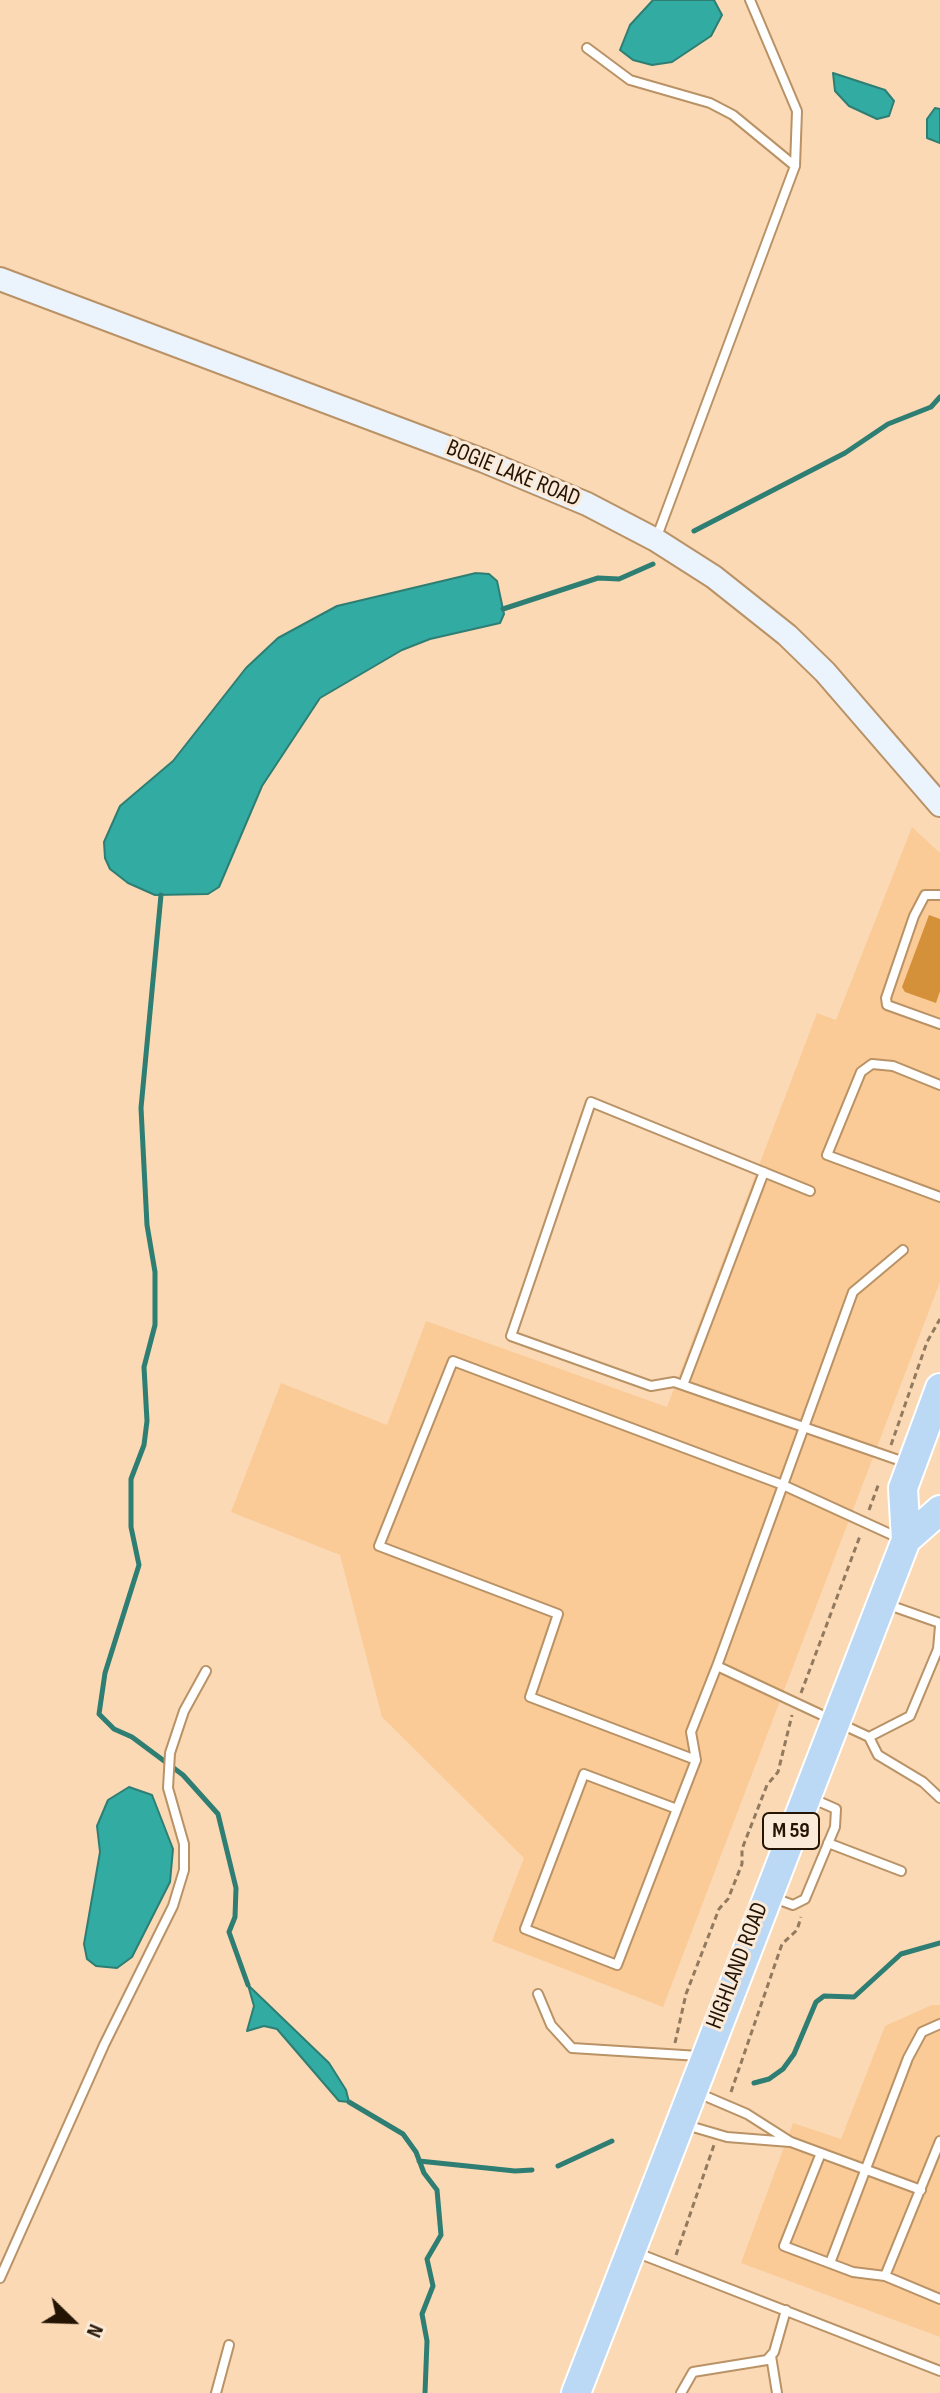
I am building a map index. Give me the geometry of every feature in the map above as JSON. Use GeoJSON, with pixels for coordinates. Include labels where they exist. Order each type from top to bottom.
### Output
{"type":"FeatureCollection","features":[{"type":"Feature","properties":{"kind":"highway","name":"HIGHLAND ROAD"},"geometry":{"type":"LineString","coordinates":[[576,2393],[804,1796],[906,1540],[900,1461],[940,1388]]}},
{"type":"Feature","properties":{"kind":"highway","name":"HIGHLAND ROAD"},"geometry":{"type":"LineString","coordinates":[[906,1540],[940,1510]]}},
{"type":"Feature","properties":{"kind":"main road","name":"BOGIE LAKE ROAD"},"geometry":{"type":"LineString","coordinates":[[0,279],[509,471],[587,504],[656,540],[714,577],[787,635],[825,672],[940,805]]}},
{"type":"Feature","properties":{"kind":"lane"},"geometry":{"type":"LineString","coordinates":[[656,540],[795,166],[797,111],[750,0]]}},
{"type":"Feature","properties":{"kind":"lane"},"geometry":{"type":"LineString","coordinates":[[587,48],[630,80],[710,103],[733,115],[795,166]]}},
{"type":"Feature","properties":{"kind":"lane"},"geometry":{"type":"LineString","coordinates":[[940,895],[925,895],[914,916],[886,998],[887,1005],[940,1024]]}},
{"type":"Feature","properties":{"kind":"lane"},"geometry":{"type":"LineString","coordinates":[[940,1085],[893,1066],[872,1064],[861,1072],[827,1155],[938,1196],[940,1185]]}},
{"type":"Feature","properties":{"kind":"lane"},"geometry":{"type":"LineString","coordinates":[[810,1191],[591,1102],[511,1336],[651,1386],[674,1382],[900,1461]]}},
{"type":"Feature","properties":{"kind":"lane"},"geometry":{"type":"LineString","coordinates":[[683,1385],[764,1172]]}},
{"type":"Feature","properties":{"kind":"lane"},"geometry":{"type":"LineString","coordinates":[[677,1809],[584,1774],[525,1929],[617,1965],[696,1760],[691,1732],[783,1485],[801,1426],[853,1292],[903,1250]]}},
{"type":"Feature","properties":{"kind":"lane"},"geometry":{"type":"LineString","coordinates":[[696,1760],[530,1697],[558,1614],[379,1546],[453,1361],[783,1485],[864,1524],[906,1540]]}},
{"type":"Feature","properties":{"kind":"lane"},"geometry":{"type":"LineString","coordinates":[[869,1737],[910,1716],[938,1649],[940,1624],[881,1602]]}},
{"type":"Feature","properties":{"kind":"lane"},"geometry":{"type":"LineString","coordinates":[[717,1666],[869,1737],[878,1755],[923,1782],[940,1798]]}},
{"type":"Feature","properties":{"kind":"lane"},"geometry":{"type":"LineString","coordinates":[[0,2278],[104,2045],[173,1906],[184,1870],[184,1844],[168,1788],[170,1753],[184,1711],[206,1671]]}},
{"type":"Feature","properties":{"kind":"lane"},"geometry":{"type":"LineString","coordinates":[[766,1895],[800,1904],[838,1817],[836,1809],[804,1796]]}},
{"type":"Feature","properties":{"kind":"lane"},"geometry":{"type":"LineString","coordinates":[[828,1843],[901,1871]]}},
{"type":"Feature","properties":{"kind":"lane"},"geometry":{"type":"LineString","coordinates":[[538,1994],[551,2025],[572,2048],[704,2056]]}},
{"type":"Feature","properties":{"kind":"lane"},"geometry":{"type":"LineString","coordinates":[[830,2263],[908,2058],[922,2032],[940,2024]]}},
{"type":"Feature","properties":{"kind":"lane"},"geometry":{"type":"LineString","coordinates":[[691,2090],[727,2106],[791,2142],[921,2190]]}},
{"type":"Feature","properties":{"kind":"lane"},"geometry":{"type":"LineString","coordinates":[[679,2123],[718,2134],[791,2142]]}},
{"type":"Feature","properties":{"kind":"lane"},"geometry":{"type":"LineString","coordinates":[[885,2276],[940,2141]]}},
{"type":"Feature","properties":{"kind":"lane"},"geometry":{"type":"LineString","coordinates":[[821,2153],[784,2246],[853,2272],[885,2276],[940,2299]]}},
{"type":"Feature","properties":{"kind":"lane"},"geometry":{"type":"LineString","coordinates":[[630,2250],[940,2371]]}},
{"type":"Feature","properties":{"kind":"lane"},"geometry":{"type":"LineString","coordinates":[[777,2393],[771,2356],[786,2310]]}},
{"type":"Feature","properties":{"kind":"lane"},"geometry":{"type":"LineString","coordinates":[[216,2393],[229,2345]]}},
{"type":"Feature","properties":{"kind":"lane"},"geometry":{"type":"LineString","coordinates":[[681,2393],[693,2372],[767,2360],[771,2356]]}},
{"type":"Feature","properties":{"kind":"path"},"geometry":{"type":"LineString","coordinates":[[672,2054],[686,1994],[719,1909],[728,1899],[742,1864],[742,1849],[767,1785],[778,1772],[796,1705],[864,1524],[900,1461],[894,1429],[927,1342],[940,1319]]}},
{"type":"Feature","properties":{"kind":"path"},"geometry":{"type":"LineString","coordinates":[[727,2106],[734,2074],[782,1944],[801,1922],[800,1904]]}},
{"type":"Feature","properties":{"kind":"path"},"geometry":{"type":"LineString","coordinates":[[672,2267],[718,2134]]}},
{"type":"Feature","properties":{"kind":"shaded area"},"geometry":{"type":"Polygon","coordinates":[[[912,827],[940,853],[940,1282],[663,2007],[492,1941],[524,1858],[382,1717],[340,1555],[231,1512],[281,1383],[387,1425],[426,1321],[667,1407],[817,1013],[836,1020],[912,827]]]}},
{"type":"Feature","properties":{"kind":"shaded area"},"geometry":{"type":"Polygon","coordinates":[[[932,2005],[940,2005],[940,2337],[741,2263],[793,2123],[841,2139],[885,2026],[932,2005]]]}},
{"type":"Feature","properties":{"kind":"water"},"geometry":{"type":"Polygon","coordinates":[[[653,0],[714,0],[722,15],[711,36],[672,62],[652,65],[633,60],[620,50],[630,25],[653,0]]]}},
{"type":"Feature","properties":{"kind":"water"},"geometry":{"type":"Polygon","coordinates":[[[833,73],[885,90],[894,101],[889,116],[877,119],[849,106],[835,91],[833,73]]]}},
{"type":"Feature","properties":{"kind":"water"},"geometry":{"type":"Polygon","coordinates":[[[935,108],[940,109],[940,143],[927,138],[927,119],[935,108]]]}},
{"type":"Feature","properties":{"kind":"water"},"geometry":{"type":"Polygon","coordinates":[[[476,573],[489,574],[497,581],[504,614],[500,623],[430,639],[402,650],[320,698],[262,786],[219,887],[208,894],[155,895],[128,883],[110,869],[105,858],[104,842],[120,806],[173,761],[246,668],[278,638],[337,606],[476,573]]]}},
{"type":"Feature","properties":{"kind":"water"},"geometry":{"type":"Polygon","coordinates":[[[129,1787],[152,1795],[173,1849],[170,1882],[132,1957],[117,1968],[96,1966],[87,1959],[84,1944],[100,1852],[97,1826],[108,1800],[129,1787]]]}},
{"type":"Feature","properties":{"kind":"water"},"geometry":{"type":"Polygon","coordinates":[[[248,1985],[329,2063],[346,2090],[349,2102],[339,2101],[277,2029],[264,2026],[247,2031],[254,2006],[248,1985]]]}},
{"type":"Feature","properties":{"kind":"building"},"geometry":{"type":"Polygon","coordinates":[[[929,915],[940,919],[940,991],[936,1003],[905,992],[902,987],[929,915]]]}},
{"type":"Feature","properties":{"kind":"waterway"},"geometry":{"type":"LineString","coordinates":[[694,531],[845,453],[888,424],[931,407],[940,397]]}},
{"type":"Feature","properties":{"kind":"waterway"},"geometry":{"type":"LineString","coordinates":[[503,609],[598,578],[619,579],[653,564]]}},
{"type":"Feature","properties":{"kind":"waterway"},"geometry":{"type":"LineString","coordinates":[[161,895],[141,1108],[147,1225],[155,1272],[155,1325],[144,1367],[147,1421],[144,1445],[131,1479],[131,1527],[139,1565],[105,1673],[99,1714],[114,1729],[132,1737],[183,1775],[218,1814],[236,1888],[235,1917],[229,1932],[248,1985]]}},
{"type":"Feature","properties":{"kind":"waterway"},"geometry":{"type":"LineString","coordinates":[[754,2083],[769,2079],[783,2069],[794,2054],[816,2002],[824,1996],[854,1997],[901,1954],[940,1943]]}},
{"type":"Feature","properties":{"kind":"waterway"},"geometry":{"type":"LineString","coordinates":[[349,2102],[403,2134],[437,2190],[441,2235],[427,2259],[433,2286],[422,2314],[427,2341],[425,2393]]}},
{"type":"Feature","properties":{"kind":"waterway"},"geometry":{"type":"LineString","coordinates":[[558,2166],[612,2141]]}},
{"type":"Feature","properties":{"kind":"waterway"},"geometry":{"type":"LineString","coordinates":[[419,2161],[532,2170]]}}]}
